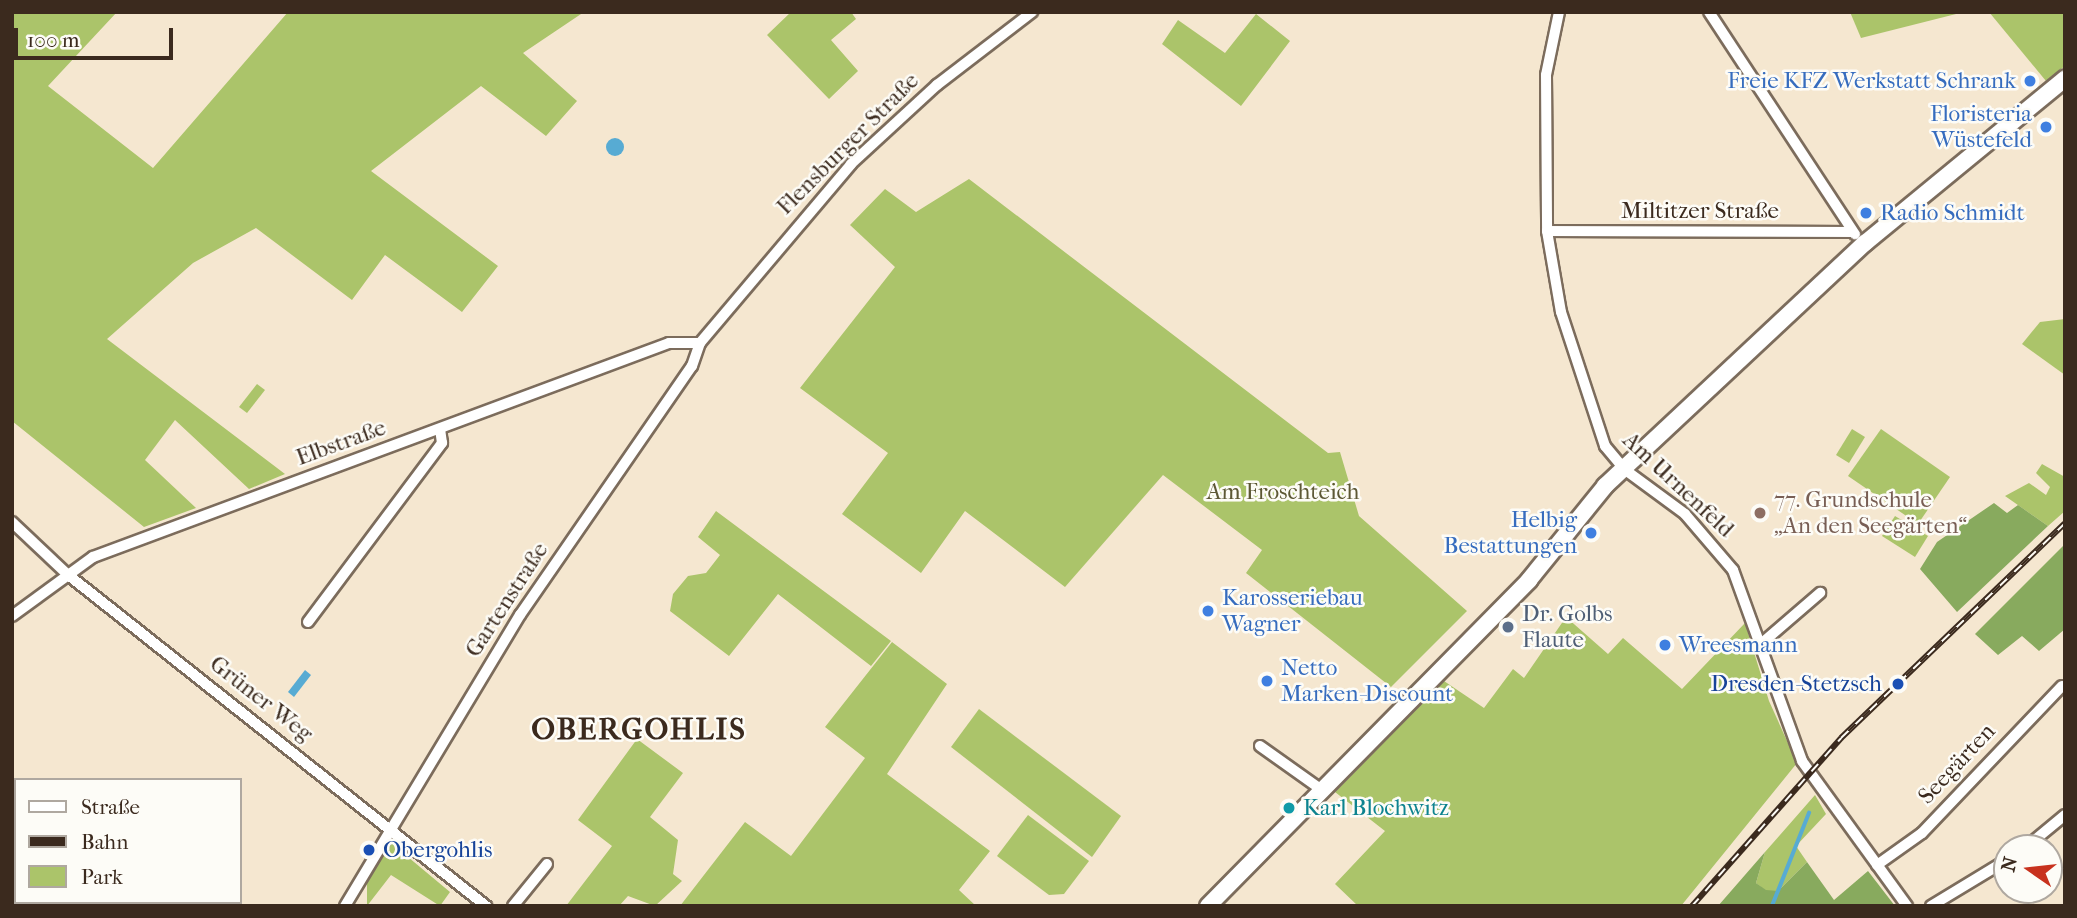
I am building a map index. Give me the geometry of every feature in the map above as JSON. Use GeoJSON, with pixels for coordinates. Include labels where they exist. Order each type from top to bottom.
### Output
{"type":"FeatureCollection","features":[{"type":"Feature","properties":{"kind":"main road"},"geometry":{"type":"LineString","coordinates":[[1208,906],[1529,580],[1624,469],[1865,243],[2065,79]]}},
{"type":"Feature","properties":{"kind":"street","name":"Flensburger Straße"},"geometry":{"type":"LineString","coordinates":[[714,326],[800,218],[872,143],[1032,12]]}},
{"type":"Feature","properties":{"kind":"street","name":"Am Urnenfeld"},"geometry":{"type":"LineString","coordinates":[[1559,12],[1546,75],[1547,231],[1561,312],[1605,446],[1624,469],[1709,537],[1743,589],[1802,761],[1907,906]]}},
{"type":"Feature","properties":{"kind":"street"},"geometry":{"type":"LineString","coordinates":[[1709,12],[1852,232],[1865,243]]}},
{"type":"Feature","properties":{"kind":"street","name":"Miltitzer Straße"},"geometry":{"type":"LineString","coordinates":[[1547,231],[1852,232]]}},
{"type":"Feature","properties":{"kind":"street","name":"Gartenstraße"},"geometry":{"type":"LineString","coordinates":[[345,906],[389,827],[519,617],[692,366],[700,343],[714,326]]}},
{"type":"Feature","properties":{"kind":"street","name":"Elbstraße"},"geometry":{"type":"LineString","coordinates":[[12,616],[93,557],[669,343],[700,343]]}},
{"type":"Feature","properties":{"kind":"street"},"geometry":{"type":"LineString","coordinates":[[309,622],[442,443],[440,429]]}},
{"type":"Feature","properties":{"kind":"street","name":"Grüner Weg"},"geometry":{"type":"LineString","coordinates":[[12,522],[67,574],[486,906]]}},
{"type":"Feature","properties":{"kind":"street"},"geometry":{"type":"LineString","coordinates":[[1762,643],[1820,593]]}},
{"type":"Feature","properties":{"kind":"street","name":"Seegärten"},"geometry":{"type":"LineString","coordinates":[[1877,865],[1922,833],[2062,686]]}},
{"type":"Feature","properties":{"kind":"street"},"geometry":{"type":"LineString","coordinates":[[1261,746],[1322,790]]}},
{"type":"Feature","properties":{"kind":"street"},"geometry":{"type":"LineString","coordinates":[[2042,834],[2065,815]]}},
{"type":"Feature","properties":{"kind":"street"},"geometry":{"type":"LineString","coordinates":[[513,906],[547,864]]}},
{"type":"Feature","properties":{"kind":"street"},"geometry":{"type":"LineString","coordinates":[[1931,906],[1993,868]]}},
{"type":"Feature","properties":{"kind":"green space"},"geometry":{"type":"Polygon","coordinates":[[[12,12],[117,12],[48,86],[153,168],[288,12],[584,12],[523,53],[577,101],[546,136],[481,86],[371,171],[498,266],[462,312],[385,255],[352,300],[256,228],[193,263],[107,339],[285,474],[249,489],[175,420],[145,460],[196,508],[144,527],[12,421],[12,12]]]}},
{"type":"Feature","properties":{"kind":"green space"},"geometry":{"type":"Polygon","coordinates":[[[791,12],[851,12],[856,19],[831,40],[858,71],[829,99],[767,35],[791,12]]]}},
{"type":"Feature","properties":{"kind":"green space"},"geometry":{"type":"Polygon","coordinates":[[[1850,12],[1964,12],[1861,38],[1850,12]]]}},
{"type":"Feature","properties":{"kind":"green space"},"geometry":{"type":"Polygon","coordinates":[[[1989,12],[2065,12],[2065,66],[2046,81],[1989,12]]]}},
{"type":"Feature","properties":{"kind":"green space"},"geometry":{"type":"Polygon","coordinates":[[[1256,14],[1290,41],[1241,106],[1162,44],[1178,20],[1225,53],[1256,14]]]}},
{"type":"Feature","properties":{"kind":"green space","name":"Am Froschteich"},"geometry":{"type":"Polygon","coordinates":[[[969,179],[1328,453],[1340,452],[1359,516],[1467,611],[1391,687],[1246,573],[1262,550],[1163,475],[1065,587],[965,511],[921,573],[842,514],[888,453],[800,388],[895,267],[850,225],[885,189],[916,212],[969,179]]]}},
{"type":"Feature","properties":{"kind":"green space"},"geometry":{"type":"Polygon","coordinates":[[[2065,319],[2065,375],[2022,344],[2040,322],[2065,319]]]}},
{"type":"Feature","properties":{"kind":"green space"},"geometry":{"type":"Polygon","coordinates":[[[257,384],[265,390],[247,413],[239,407],[257,384]]]}},
{"type":"Feature","properties":{"kind":"green space"},"geometry":{"type":"Polygon","coordinates":[[[1852,429],[1865,437],[1849,463],[1836,455],[1852,429]]]}},
{"type":"Feature","properties":{"kind":"green space"},"geometry":{"type":"Polygon","coordinates":[[[1881,429],[1950,477],[1918,524],[1848,476],[1881,429]]]}},
{"type":"Feature","properties":{"kind":"green space"},"geometry":{"type":"Polygon","coordinates":[[[2042,464],[2065,477],[2065,511],[2048,526],[2005,496],[2029,483],[2046,495],[2050,487],[2036,473],[2042,464]]]}},
{"type":"Feature","properties":{"kind":"green space"},"geometry":{"type":"Polygon","coordinates":[[[1994,503],[2007,513],[2018,505],[2048,526],[1957,612],[1920,569],[1937,542],[1994,503]]]}},
{"type":"Feature","properties":{"kind":"green space"},"geometry":{"type":"Polygon","coordinates":[[[716,511],[891,641],[871,666],[778,594],[729,656],[670,611],[673,594],[688,576],[706,573],[720,555],[698,537],[716,511]]]}},
{"type":"Feature","properties":{"kind":"green space"},"geometry":{"type":"Polygon","coordinates":[[[1895,516],[1928,536],[1915,557],[1882,536],[1895,516]]]}},
{"type":"Feature","properties":{"kind":"green space"},"geometry":{"type":"Polygon","coordinates":[[[2065,544],[2065,629],[2039,651],[2022,636],[1998,655],[1975,634],[2065,544]]]}},
{"type":"Feature","properties":{"kind":"green space"},"geometry":{"type":"Polygon","coordinates":[[[1566,617],[1608,654],[1623,638],[1682,689],[1745,623],[1769,701],[1797,763],[1681,906],[1358,906],[1335,884],[1385,831],[1335,792],[1444,681],[1484,708],[1513,669],[1524,678],[1566,617]]]}},
{"type":"Feature","properties":{"kind":"green space"},"geometry":{"type":"Polygon","coordinates":[[[892,642],[947,684],[887,774],[990,851],[959,890],[976,906],[680,906],[745,822],[791,856],[865,758],[825,727],[892,642]]]}},
{"type":"Feature","properties":{"kind":"green space"},"geometry":{"type":"Polygon","coordinates":[[[979,709],[1121,816],[1092,857],[951,747],[979,709]]]}},
{"type":"Feature","properties":{"kind":"green space"},"geometry":{"type":"Polygon","coordinates":[[[637,739],[683,773],[650,817],[678,840],[673,874],[682,881],[655,906],[628,896],[619,906],[566,906],[612,846],[578,820],[637,739]]]}},
{"type":"Feature","properties":{"kind":"green space"},"geometry":{"type":"Polygon","coordinates":[[[1815,795],[1826,814],[1796,846],[1807,862],[1778,891],[1766,891],[1756,883],[1765,852],[1815,795]]]}},
{"type":"Feature","properties":{"kind":"green space"},"geometry":{"type":"Polygon","coordinates":[[[1028,815],[1089,861],[1064,894],[1049,895],[997,856],[1028,815]]]}},
{"type":"Feature","properties":{"kind":"green space"},"geometry":{"type":"Polygon","coordinates":[[[390,842],[450,892],[440,906],[391,875],[367,906],[367,879],[390,842]]]}},
{"type":"Feature","properties":{"kind":"green space"},"geometry":{"type":"Polygon","coordinates":[[[1765,852],[1756,883],[1766,890],[1778,891],[1807,862],[1834,900],[1868,871],[1895,906],[1718,906],[1765,852]]]}},
{"type":"Feature","properties":{"kind":"water"},"geometry":{"type":"Polygon","coordinates":[[[615,138],[623,143],[624,147],[619,155],[615,156],[607,151],[606,147],[611,139],[615,138]]]}},
{"type":"Feature","properties":{"kind":"water"},"geometry":{"type":"Polygon","coordinates":[[[305,670],[311,675],[294,697],[288,692],[305,670]]]}},
{"type":"Feature","properties":{"kind":"waterway"},"geometry":{"type":"LineString","coordinates":[[1772,906],[1809,813]]}},
{"type":"Feature","properties":{"kind":"railway"},"geometry":{"type":"LineString","coordinates":[[1692,906],[1841,738],[2065,523]]}},
{"type":"Feature","properties":{"kind":"place","name":"Freie KFZ Werkstatt Schrank"},"geometry":{"type":"Point","coordinates":[2030,81]}},
{"type":"Feature","properties":{"kind":"place","name":"Floristeria Wüstefeld"},"geometry":{"type":"Point","coordinates":[2046,127]}},
{"type":"Feature","properties":{"kind":"place","name":"Radio Schmidt"},"geometry":{"type":"Point","coordinates":[1866,213]}},
{"type":"Feature","properties":{"kind":"place","name":"77. Grundschule „An den Seegärten“"},"geometry":{"type":"Point","coordinates":[1760,513]}},
{"type":"Feature","properties":{"kind":"place","name":"Helbig Bestattungen"},"geometry":{"type":"Point","coordinates":[1591,533]}},
{"type":"Feature","properties":{"kind":"place","name":"Karosseriebau Wagner"},"geometry":{"type":"Point","coordinates":[1208,611]}},
{"type":"Feature","properties":{"kind":"place","name":"Dr. Golbs Flaute"},"geometry":{"type":"Point","coordinates":[1508,627]}},
{"type":"Feature","properties":{"kind":"place","name":"Wreesmann"},"geometry":{"type":"Point","coordinates":[1665,645]}},
{"type":"Feature","properties":{"kind":"place","name":"Netto Marken-Discount"},"geometry":{"type":"Point","coordinates":[1267,681]}},
{"type":"Feature","properties":{"kind":"place","name":"Dresden-Stetzsch"},"geometry":{"type":"Point","coordinates":[1898,684]}},
{"type":"Feature","properties":{"kind":"place","name":"Karl Blochwitz"},"geometry":{"type":"Point","coordinates":[1289,808]}},
{"type":"Feature","properties":{"kind":"place","name":"Obergohlis"},"geometry":{"type":"Point","coordinates":[369,850]}},
{"type":"Feature","properties":{"kind":"district","name":"OBERGOHLIS"},"geometry":{"type":"Point","coordinates":[639,730]}}]}
